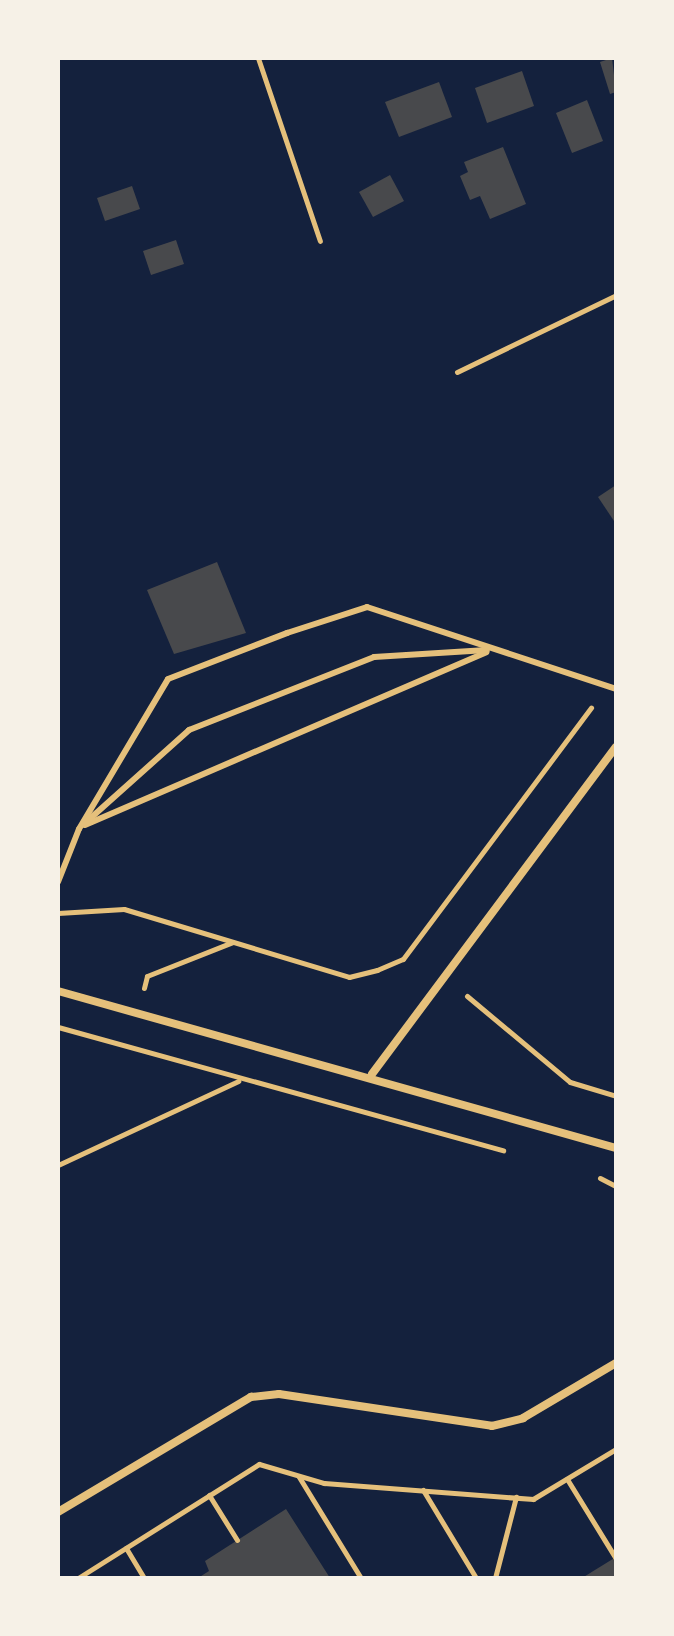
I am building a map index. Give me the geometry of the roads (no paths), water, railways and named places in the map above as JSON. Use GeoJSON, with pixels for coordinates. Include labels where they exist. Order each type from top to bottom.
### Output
{"type":"FeatureCollection","features":[{"type":"Feature","properties":{"kind":"street"},"geometry":{"type":"LineString","coordinates":[[372,1074],[616,747]]}},
{"type":"Feature","properties":{"kind":"street"},"geometry":{"type":"LineString","coordinates":[[58,991],[372,1074],[616,1148]]}},
{"type":"Feature","properties":{"kind":"street"},"geometry":{"type":"LineString","coordinates":[[58,1512],[251,1397],[279,1394],[492,1426],[523,1418],[616,1363]]}},
{"type":"Feature","properties":{"kind":"lane"},"geometry":{"type":"LineString","coordinates":[[58,882],[79,829],[168,679],[367,607],[616,689]]}},
{"type":"Feature","properties":{"kind":"lane"},"geometry":{"type":"LineString","coordinates":[[79,829],[189,730],[374,657],[492,650]]}},
{"type":"Feature","properties":{"kind":"lane"},"geometry":{"type":"LineString","coordinates":[[79,829],[492,650]]}}]}
